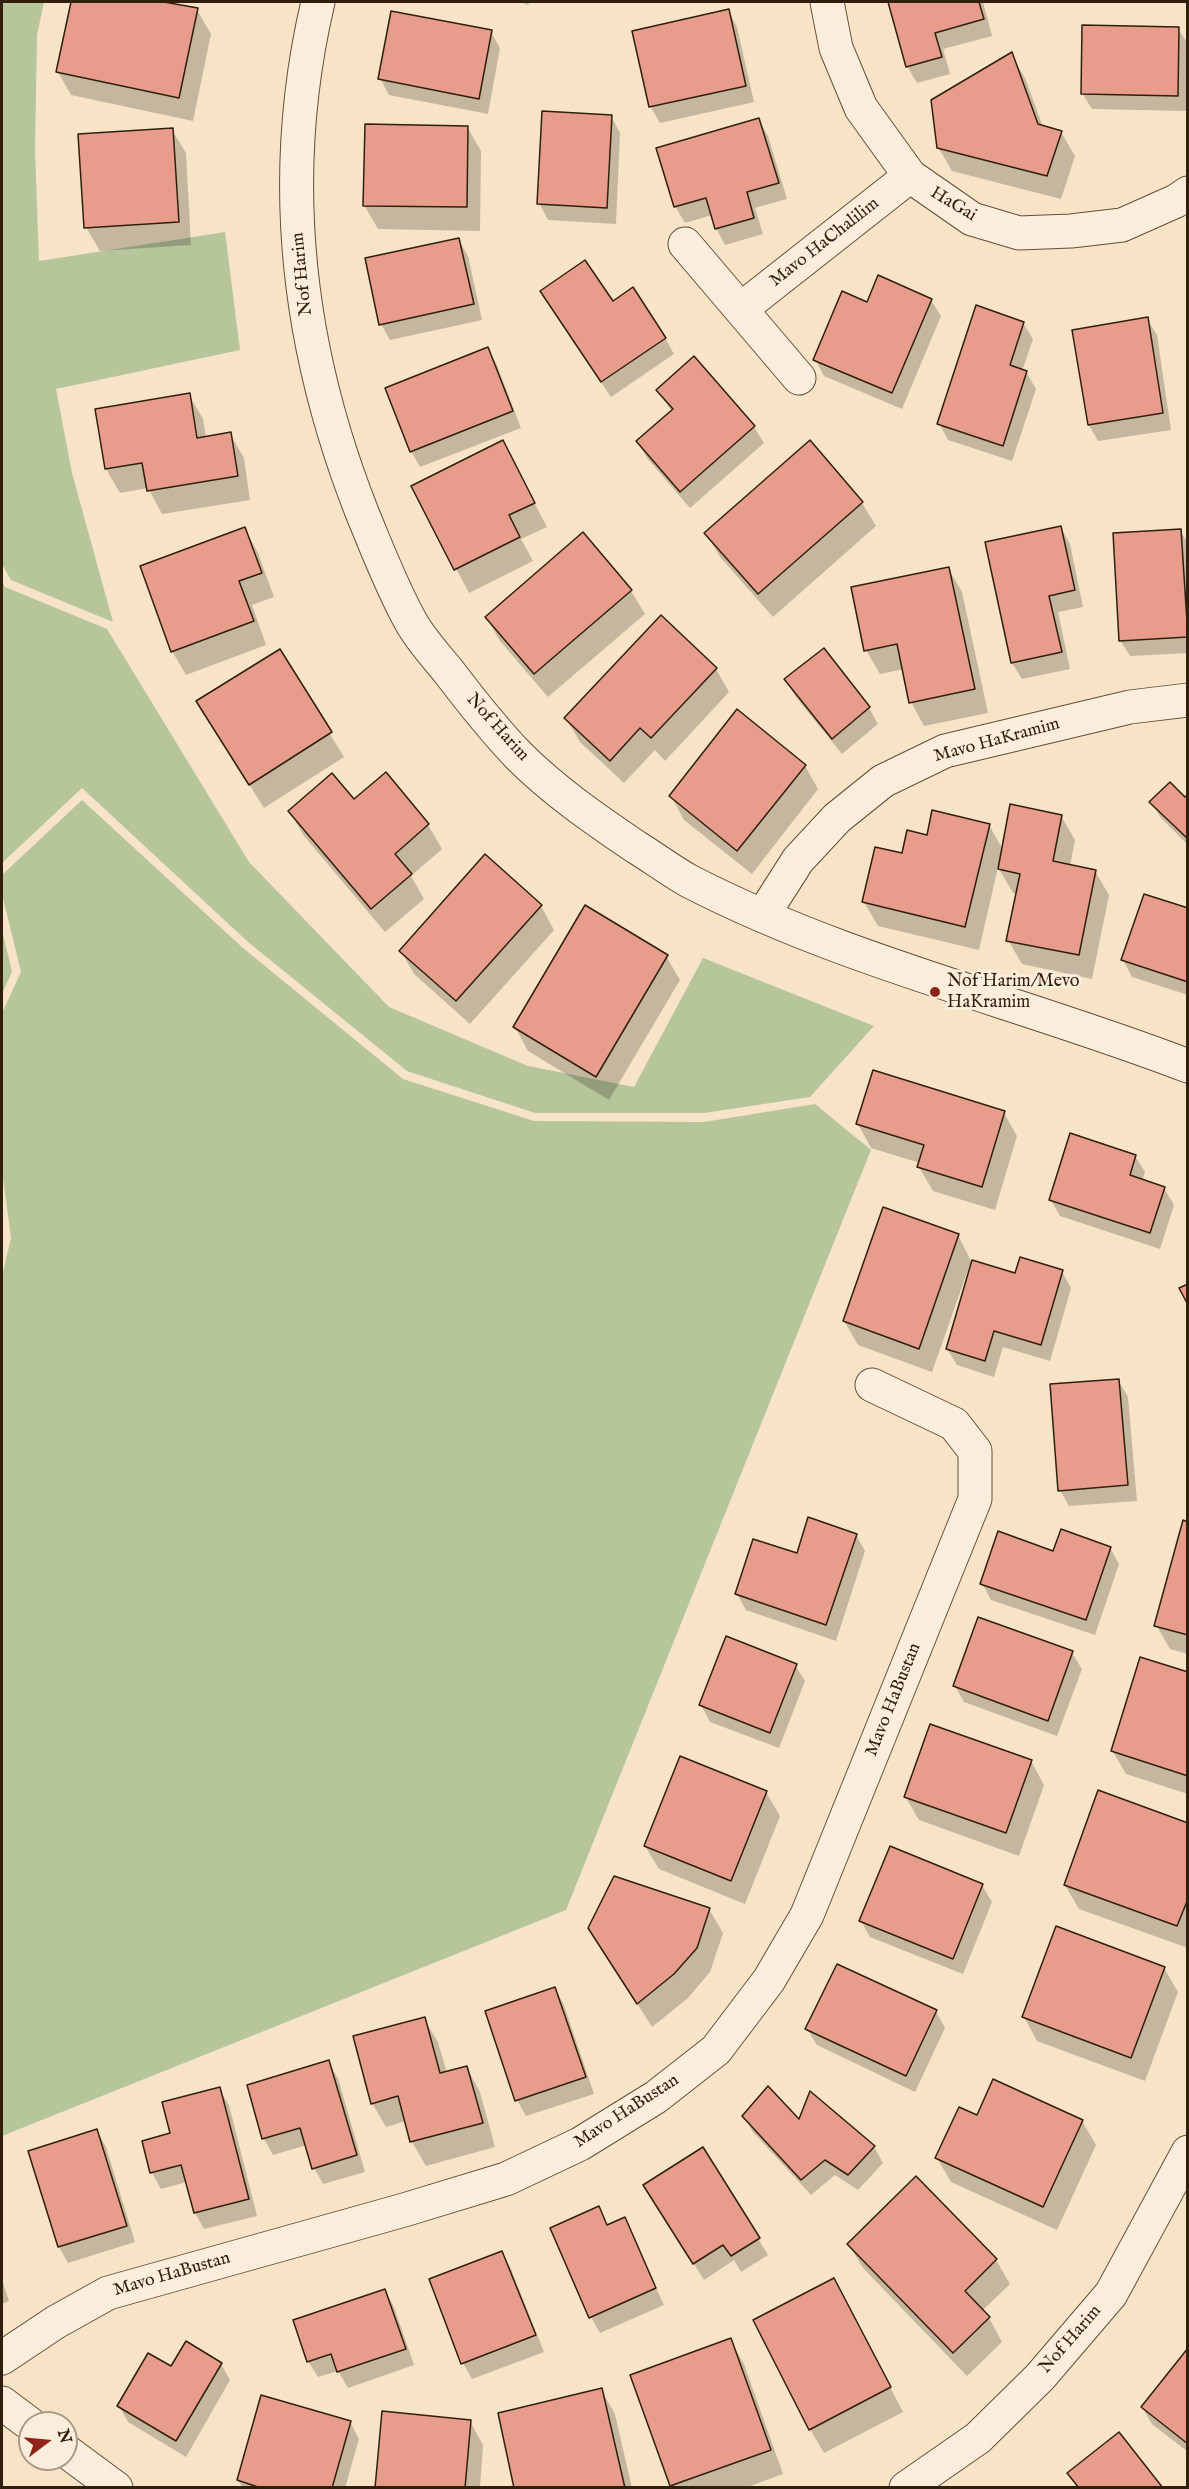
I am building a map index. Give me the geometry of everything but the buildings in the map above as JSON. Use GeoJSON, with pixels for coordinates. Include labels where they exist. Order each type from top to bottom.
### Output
{"type":"FeatureCollection","features":[{"type":"Feature","properties":{"kind":"street","name":"Nof Harim"},"geometry":{"type":"LineString","coordinates":[[318,2],[307,48],[297,128],[296,209],[304,302],[324,398],[349,480],[379,553],[413,625],[473,703],[521,758],[593,819],[686,880],[862,957],[1114,1038],[1188,1066]]}},
{"type":"Feature","properties":{"kind":"street","name":"HaGai"},"geometry":{"type":"LineString","coordinates":[[827,2],[836,48],[861,108],[910,176],[972,219],[1019,232],[1071,231],[1122,225],[1176,201],[1188,193]]}},
{"type":"Feature","properties":{"kind":"street","name":"Mavo HaChalilim"},"geometry":{"type":"LineString","coordinates":[[741,309],[910,176]]}},
{"type":"Feature","properties":{"kind":"street"},"geometry":{"type":"LineString","coordinates":[[686,244],[799,378]]}},
{"type":"Feature","properties":{"kind":"street","name":"Mavo HaKramim"},"geometry":{"type":"LineString","coordinates":[[763,915],[798,860],[837,818],[883,781],[945,751],[1130,707],[1188,700]]}},
{"type":"Feature","properties":{"kind":"street","name":"Mavo HaBustan"},"geometry":{"type":"LineString","coordinates":[[2,2358],[56,2322],[108,2293],[506,2179],[580,2144],[618,2121],[656,2097],[716,2050],[769,1980],[807,1915],[975,1499],[975,1450],[954,1424],[872,1385]]}},
{"type":"Feature","properties":{"kind":"street","name":"Nof Harim"},"geometry":{"type":"LineString","coordinates":[[906,2487],[978,2438],[1040,2377],[1111,2294],[1188,2152]]}},
{"type":"Feature","properties":{"kind":"street"},"geometry":{"type":"LineString","coordinates":[[2,2403],[18,2415]]}},
{"type":"Feature","properties":{"kind":"street"},"geometry":{"type":"LineString","coordinates":[[78,2460],[116,2487]]}},
{"type":"Feature","properties":{"kind":"green space"},"geometry":{"type":"Polygon","coordinates":[[[2,2],[44,2],[37,35],[35,150],[39,261],[225,232],[240,350],[56,389],[72,473],[113,622],[11,580],[2,564],[2,2]]]}},
{"type":"Feature","properties":{"kind":"green space"},"geometry":{"type":"Polygon","coordinates":[[[2,581],[5,587],[107,629],[249,862],[389,1007],[528,1066],[634,1087],[703,958],[874,1026],[810,1097],[704,1113],[535,1113],[407,1071],[248,942],[82,788],[2,863],[2,581]]]}},
{"type":"Feature","properties":{"kind":"green space"},"geometry":{"type":"Polygon","coordinates":[[[82,800],[243,948],[403,1079],[534,1121],[704,1122],[815,1104],[871,1150],[566,1910],[2,2136],[2,1277],[11,1238],[2,1170],[2,1013],[21,972],[2,894],[2,875],[82,800]]]}},
{"type":"Feature","properties":{"kind":"green space"},"geometry":{"type":"Polygon","coordinates":[[[2,930],[12,972],[2,994],[2,930]]]}},
{"type":"Feature","properties":{"kind":"place","name":"Nof Harim/Mevo HaKramim"},"geometry":{"type":"Point","coordinates":[935,992]}}]}
